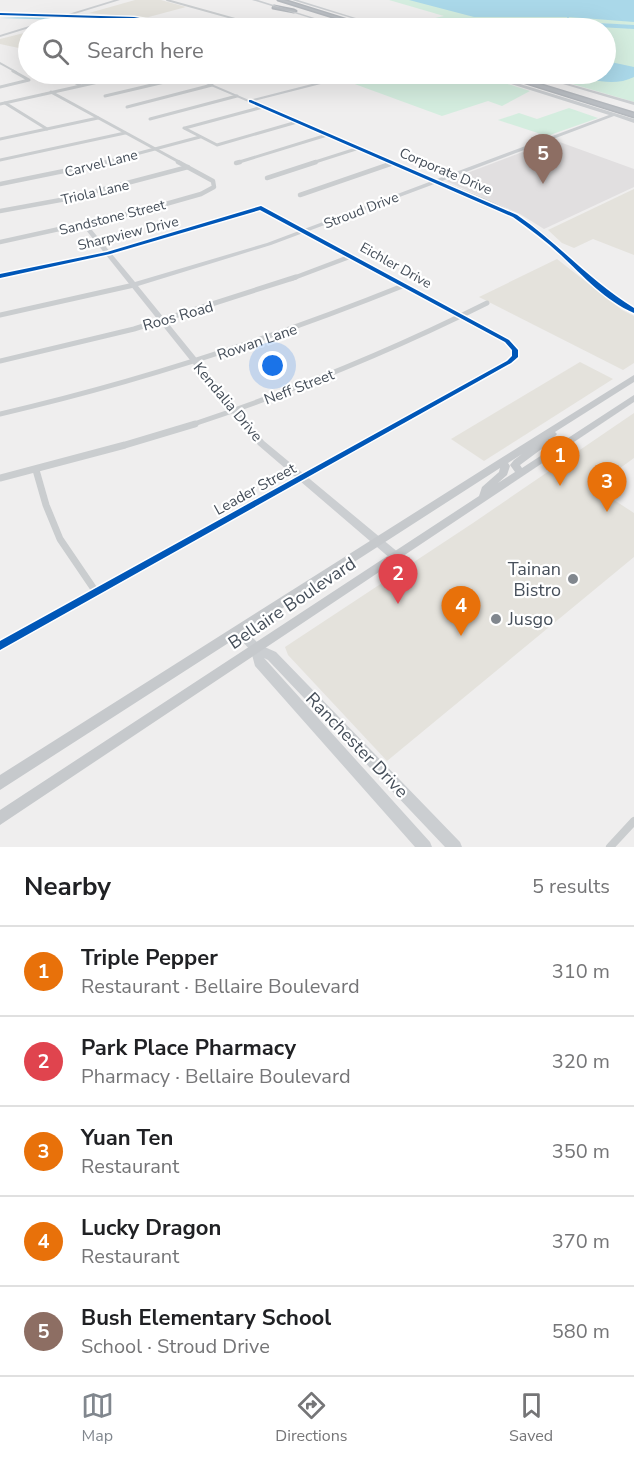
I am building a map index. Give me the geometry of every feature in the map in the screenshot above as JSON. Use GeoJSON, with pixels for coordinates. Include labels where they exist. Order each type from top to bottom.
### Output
{"type":"FeatureCollection","features":[{"type":"Feature","properties":{"kind":"highway"},"geometry":{"type":"LineString","coordinates":[[270,0],[321,18]]}},
{"type":"Feature","properties":{"kind":"highway"},"geometry":{"type":"LineString","coordinates":[[280,0],[337,18]]}},
{"type":"Feature","properties":{"kind":"highway"},"geometry":{"type":"LineString","coordinates":[[293,0],[340,18]]}},
{"type":"Feature","properties":{"kind":"highway"},"geometry":{"type":"LineString","coordinates":[[274,7],[315,18]]}},
{"type":"Feature","properties":{"kind":"highway"},"geometry":{"type":"LineString","coordinates":[[536,84],[634,118]]}},
{"type":"Feature","properties":{"kind":"highway"},"geometry":{"type":"LineString","coordinates":[[550,84],[634,107]]}},
{"type":"Feature","properties":{"kind":"main road","name":"Bellaire Boulevard"},"geometry":{"type":"LineString","coordinates":[[0,783],[633,380]]}},
{"type":"Feature","properties":{"kind":"main road","name":"Bellaire Boulevard"},"geometry":{"type":"LineString","coordinates":[[0,818],[634,398]]}},
{"type":"Feature","properties":{"kind":"main road"},"geometry":{"type":"LineString","coordinates":[[521,473],[515,465],[517,462],[544,443],[560,425]]}},
{"type":"Feature","properties":{"kind":"main road"},"geometry":{"type":"LineString","coordinates":[[484,497],[485,489],[504,473],[504,466],[501,462]]}},
{"type":"Feature","properties":{"kind":"street"},"geometry":{"type":"LineString","coordinates":[[103,0],[115,2]]}},
{"type":"Feature","properties":{"kind":"street"},"geometry":{"type":"LineString","coordinates":[[60,18],[126,0]]}},
{"type":"Feature","properties":{"kind":"street"},"geometry":{"type":"LineString","coordinates":[[167,0],[232,18]]}},
{"type":"Feature","properties":{"kind":"street"},"geometry":{"type":"LineString","coordinates":[[254,0],[311,18]]}},
{"type":"Feature","properties":{"kind":"street"},"geometry":{"type":"LineString","coordinates":[[293,0],[353,18]]}},
{"type":"Feature","properties":{"kind":"street"},"geometry":{"type":"LineString","coordinates":[[67,18],[86,11]]}},
{"type":"Feature","properties":{"kind":"street"},"geometry":{"type":"LineString","coordinates":[[0,37],[18,32]]}},
{"type":"Feature","properties":{"kind":"street"},"geometry":{"type":"LineString","coordinates":[[0,63],[18,74]]}},
{"type":"Feature","properties":{"kind":"street"},"geometry":{"type":"LineString","coordinates":[[0,87],[18,83]]}},
{"type":"Feature","properties":{"kind":"street"},"geometry":{"type":"LineString","coordinates":[[76,84],[80,86]]}},
{"type":"Feature","properties":{"kind":"street"},"geometry":{"type":"LineString","coordinates":[[3,103],[89,84]]}},
{"type":"Feature","properties":{"kind":"street"},"geometry":{"type":"LineString","coordinates":[[105,96],[150,84]]}},
{"type":"Feature","properties":{"kind":"street"},"geometry":{"type":"LineString","coordinates":[[250,101],[315,84]]}},
{"type":"Feature","properties":{"kind":"street"},"geometry":{"type":"LineString","coordinates":[[516,84],[613,115],[634,118]]}},
{"type":"Feature","properties":{"kind":"street"},"geometry":{"type":"LineString","coordinates":[[562,84],[634,107]]}},
{"type":"Feature","properties":{"kind":"street"},"geometry":{"type":"LineString","coordinates":[[127,107],[212,85]]}},
{"type":"Feature","properties":{"kind":"street","name":"Corporate Drive"},"geometry":{"type":"LineString","coordinates":[[212,85],[505,210],[554,245],[574,267],[634,312]]}},
{"type":"Feature","properties":{"kind":"street"},"geometry":{"type":"LineString","coordinates":[[51,92],[188,167]]}},
{"type":"Feature","properties":{"kind":"street"},"geometry":{"type":"LineString","coordinates":[[150,119],[237,96]]}},
{"type":"Feature","properties":{"kind":"street"},"geometry":{"type":"LineString","coordinates":[[3,103],[47,130]]}},
{"type":"Feature","properties":{"kind":"street"},"geometry":{"type":"LineString","coordinates":[[263,107],[184,128],[217,145],[297,122]]}},
{"type":"Feature","properties":{"kind":"street","name":"Stroud Drive"},"geometry":{"type":"LineString","coordinates":[[0,315],[134,285],[213,262],[305,231],[613,115]]}},
{"type":"Feature","properties":{"kind":"street"},"geometry":{"type":"LineString","coordinates":[[0,139],[98,118]]}},
{"type":"Feature","properties":{"kind":"street"},"geometry":{"type":"LineString","coordinates":[[0,160],[126,133]]}},
{"type":"Feature","properties":{"kind":"street"},"geometry":{"type":"LineString","coordinates":[[236,162],[327,135]]}},
{"type":"Feature","properties":{"kind":"street","name":"Carvel Lane"},"geometry":{"type":"LineString","coordinates":[[0,184],[71,171],[200,137]]}},
{"type":"Feature","properties":{"kind":"street"},"geometry":{"type":"LineString","coordinates":[[267,178],[359,148]]}},
{"type":"Feature","properties":{"kind":"street"},"geometry":{"type":"LineString","coordinates":[[300,195],[393,163]]}},
{"type":"Feature","properties":{"kind":"street","name":"Sandstone Street"},"geometry":{"type":"LineString","coordinates":[[0,242],[85,225],[201,194],[214,187],[213,181],[188,167]]}},
{"type":"Feature","properties":{"kind":"street","name":"Triola Lane"},"geometry":{"type":"LineString","coordinates":[[0,211],[66,199],[188,167]]}},
{"type":"Feature","properties":{"kind":"street","name":"Eichler Drive"},"geometry":{"type":"LineString","coordinates":[[261,208],[507,341],[515,350]]}},
{"type":"Feature","properties":{"kind":"street","name":"Sharpview Drive"},"geometry":{"type":"LineString","coordinates":[[0,276],[108,253],[261,208]]}},
{"type":"Feature","properties":{"kind":"street","name":"Kendalia Drive"},"geometry":{"type":"LineString","coordinates":[[85,225],[261,443],[395,556]]}},
{"type":"Feature","properties":{"kind":"street","name":"Roos Road"},"geometry":{"type":"LineString","coordinates":[[0,361],[163,322],[249,295],[352,256]]}},
{"type":"Feature","properties":{"kind":"street","name":"Rowan Lane"},"geometry":{"type":"LineString","coordinates":[[0,414],[115,387],[196,363],[277,336],[405,285]]}},
{"type":"Feature","properties":{"kind":"street","name":"Corporate Drive"},"geometry":{"type":"LineString","coordinates":[[612,296],[634,307]]}},
{"type":"Feature","properties":{"kind":"street","name":"Neff Street"},"geometry":{"type":"LineString","coordinates":[[0,478],[107,451],[296,390],[487,303]]}},
{"type":"Feature","properties":{"kind":"street","name":"Leader Street"},"geometry":{"type":"LineString","coordinates":[[0,646],[509,362],[515,357],[515,350]]}},
{"type":"Feature","properties":{"kind":"street"},"geometry":{"type":"LineString","coordinates":[[36,470],[46,505],[60,539],[96,592]]}},
{"type":"Feature","properties":{"kind":"street","name":"Ranchester Drive"},"geometry":{"type":"LineString","coordinates":[[239,630],[256,649],[270,654],[455,847]]}},
{"type":"Feature","properties":{"kind":"street","name":"Ranchester Drive"},"geometry":{"type":"LineString","coordinates":[[256,649],[259,662],[425,847]]}},
{"type":"Feature","properties":{"kind":"street"},"geometry":{"type":"LineString","coordinates":[[310,719],[324,710]]}},
{"type":"Feature","properties":{"kind":"street"},"geometry":{"type":"LineString","coordinates":[[361,778],[378,765]]}},
{"type":"Feature","properties":{"kind":"street"},"geometry":{"type":"LineString","coordinates":[[610,847],[634,821]]}},
{"type":"Feature","properties":{"kind":"shaded area"},"geometry":{"type":"Polygon","coordinates":[[[135,0],[161,0],[186,7],[145,18],[89,13],[135,0]]]}},
{"type":"Feature","properties":{"kind":"shaded area"},"geometry":{"type":"Polygon","coordinates":[[[18,34],[18,48],[0,44],[0,39],[18,34]]]}},
{"type":"Feature","properties":{"kind":"shaded area"},"geometry":{"type":"Polygon","coordinates":[[[554,140],[634,169],[634,187],[544,229],[520,214],[446,181],[554,140]]]}},
{"type":"Feature","properties":{"kind":"shaded area"},"geometry":{"type":"Polygon","coordinates":[[[634,189],[634,255],[593,239],[574,248],[562,243],[548,230],[634,189]]]}},
{"type":"Feature","properties":{"kind":"shaded area"},"geometry":{"type":"Polygon","coordinates":[[[557,259],[622,310],[634,316],[634,363],[623,370],[479,297],[557,259]]]}},
{"type":"Feature","properties":{"kind":"shaded area"},"geometry":{"type":"Polygon","coordinates":[[[580,362],[613,379],[484,461],[451,439],[580,362]]]}},
{"type":"Feature","properties":{"kind":"shaded area"},"geometry":{"type":"Polygon","coordinates":[[[634,413],[634,458],[594,487],[634,513],[634,557],[387,761],[288,655],[285,647],[634,413]]]}},
{"type":"Feature","properties":{"kind":"green space"},"geometry":{"type":"Polygon","coordinates":[[[389,0],[634,0],[634,26],[616,25],[616,18],[435,18],[444,16],[389,0]]]}},
{"type":"Feature","properties":{"kind":"green space"},"geometry":{"type":"Polygon","coordinates":[[[85,14],[137,18],[73,18],[85,14]]]}},
{"type":"Feature","properties":{"kind":"green space"},"geometry":{"type":"Polygon","coordinates":[[[616,26],[634,27],[634,102],[572,84],[616,84],[616,26]]]}},
{"type":"Feature","properties":{"kind":"green space"},"geometry":{"type":"Polygon","coordinates":[[[355,84],[508,84],[530,91],[502,106],[488,101],[442,116],[355,84]]]}},
{"type":"Feature","properties":{"kind":"green space"},"geometry":{"type":"Polygon","coordinates":[[[569,108],[598,118],[547,136],[498,120],[519,113],[537,119],[569,108]]]}},
{"type":"Feature","properties":{"kind":"water"},"geometry":{"type":"Polygon","coordinates":[[[409,0],[634,0],[634,22],[616,21],[616,18],[474,17],[409,0]]]}},
{"type":"Feature","properties":{"kind":"water"},"geometry":{"type":"Polygon","coordinates":[[[51,16],[78,18],[18,19],[0,18],[51,16]]]}},
{"type":"Feature","properties":{"kind":"water"},"geometry":{"type":"Polygon","coordinates":[[[616,63],[634,67],[634,77],[616,82],[616,63]]]}},
{"type":"Feature","properties":{"kind":"waterway"},"geometry":{"type":"LineString","coordinates":[[616,26],[634,27]]}},
{"type":"Feature","properties":{"kind":"cycle path"},"geometry":{"type":"LineString","coordinates":[[0,14],[134,18]]}},
{"type":"Feature","properties":{"kind":"cycle path"},"geometry":{"type":"LineString","coordinates":[[250,101],[515,216],[546,239],[603,290],[634,311]]}},
{"type":"Feature","properties":{"kind":"cycle path"},"geometry":{"type":"LineString","coordinates":[[0,276],[108,253],[261,208],[507,341],[515,350],[515,357],[509,362],[0,646]]}},
{"type":"Feature","properties":{"kind":"place","name":"Bush Elementary School"},"geometry":{"type":"Point","coordinates":[543,184]}},
{"type":"Feature","properties":{"kind":"place","name":"Triple Pepper"},"geometry":{"type":"Point","coordinates":[560,486]}},
{"type":"Feature","properties":{"kind":"place","name":"Yuan Ten"},"geometry":{"type":"Point","coordinates":[607,512]}},
{"type":"Feature","properties":{"kind":"place","name":"Tainan Bistro"},"geometry":{"type":"Point","coordinates":[573,579]}},
{"type":"Feature","properties":{"kind":"place","name":"Park Place Pharmacy"},"geometry":{"type":"Point","coordinates":[398,604]}},
{"type":"Feature","properties":{"kind":"place","name":"Jusgo"},"geometry":{"type":"Point","coordinates":[496,619]}},
{"type":"Feature","properties":{"kind":"place","name":"Lucky Dragon"},"geometry":{"type":"Point","coordinates":[461,636]}}]}
